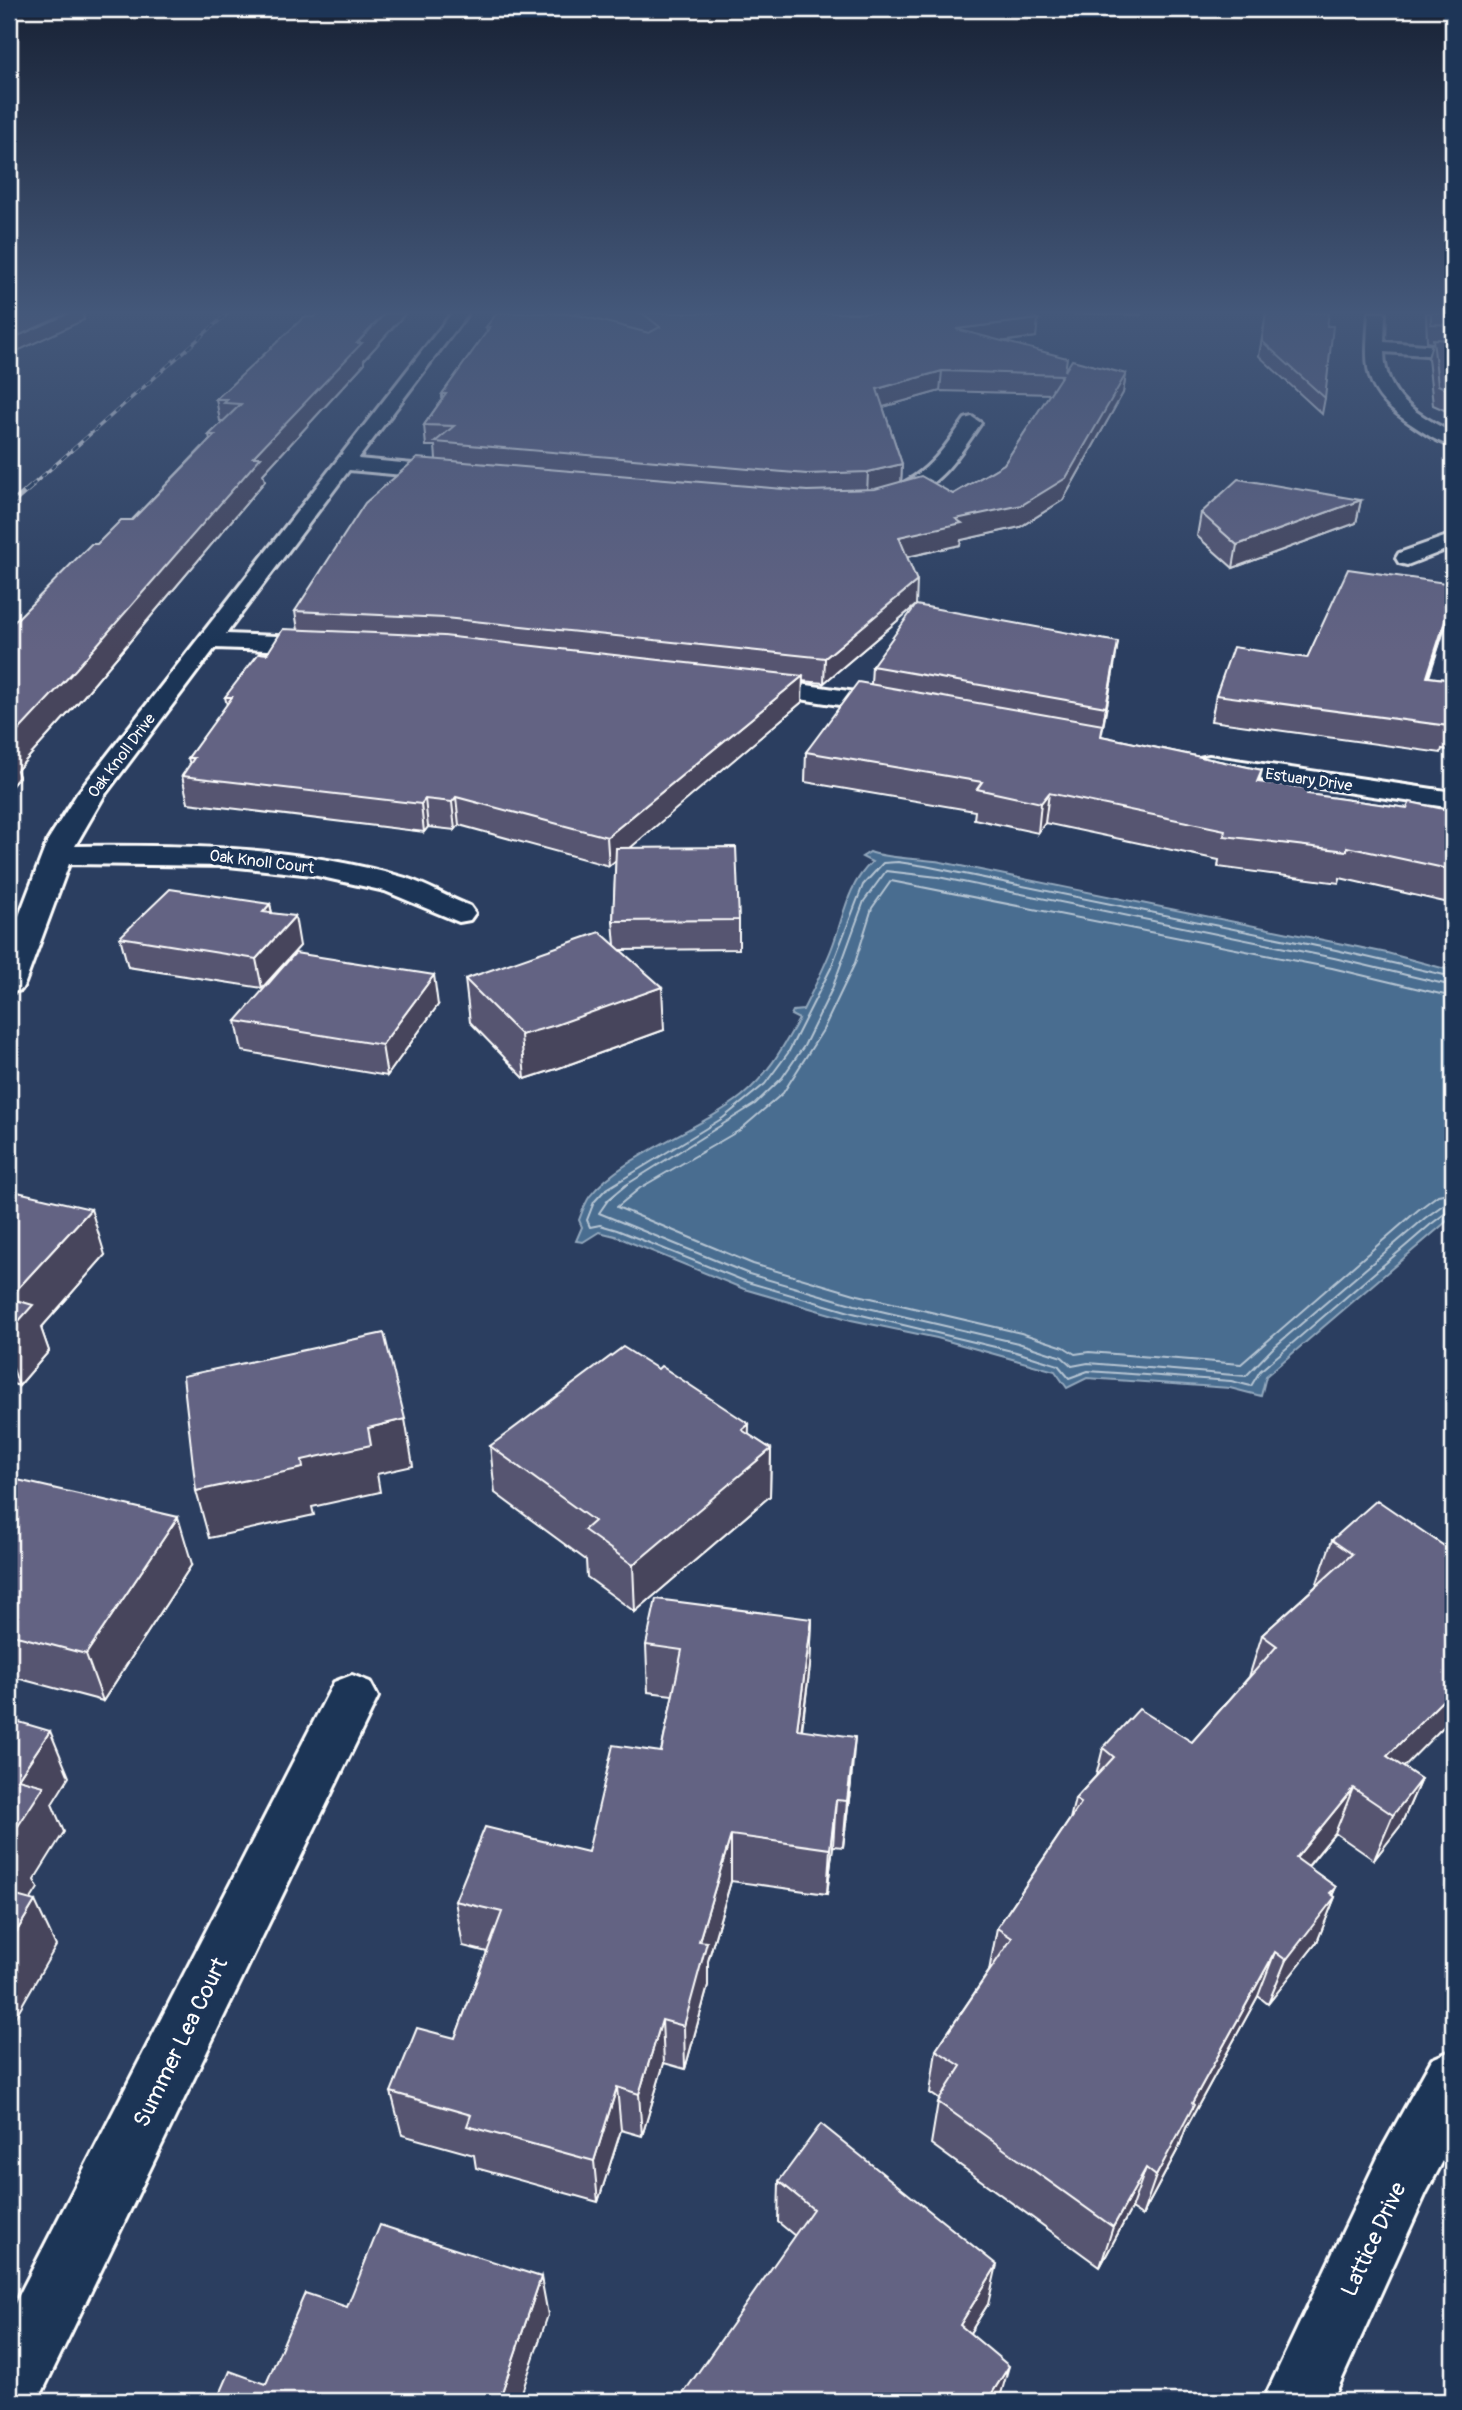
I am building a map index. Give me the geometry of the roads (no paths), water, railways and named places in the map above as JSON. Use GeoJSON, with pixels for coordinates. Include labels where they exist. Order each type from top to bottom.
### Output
{"type":"FeatureCollection","features":[{"type":"Feature","properties":{"kind":"street","name":"Oak Knoll Drive"},"geometry":{"type":"LineString","coordinates":[[9,983],[72,824],[95,789],[375,425]]}},
{"type":"Feature","properties":{"kind":"street"},"geometry":{"type":"LineString","coordinates":[[859,503],[897,496],[924,484],[970,425]]}},
{"type":"Feature","properties":{"kind":"street"},"geometry":{"type":"LineString","coordinates":[[1427,425],[1453,440]]}},
{"type":"Feature","properties":{"kind":"street"},"geometry":{"type":"LineString","coordinates":[[344,464],[480,476]]}},
{"type":"Feature","properties":{"kind":"street"},"geometry":{"type":"LineString","coordinates":[[1407,558],[1453,540]]}},
{"type":"Feature","properties":{"kind":"street"},"geometry":{"type":"LineString","coordinates":[[208,641],[345,645]]}},
{"type":"Feature","properties":{"kind":"street"},"geometry":{"type":"LineString","coordinates":[[729,682],[821,693],[921,710]]}},
{"type":"Feature","properties":{"kind":"street","name":"Estuary Drive"},"geometry":{"type":"LineString","coordinates":[[1181,759],[1453,800]]}},
{"type":"Feature","properties":{"kind":"street","name":"Oak Knoll Court"},"geometry":{"type":"LineString","coordinates":[[58,855],[210,854],[331,870],[397,885],[459,913]]}},
{"type":"Feature","properties":{"kind":"street","name":"Summer Lea Court"},"geometry":{"type":"LineString","coordinates":[[9,2386],[352,1697]]}},
{"type":"Feature","properties":{"kind":"street","name":"Lattice Drive"},"geometry":{"type":"LineString","coordinates":[[1297,2401],[1404,2171],[1453,2080]]}},
{"type":"Feature","properties":{"kind":"water"},"geometry":{"type":"Polygon","coordinates":[[[870,852],[941,862],[1387,953],[1453,971],[1453,1216],[1266,1376],[1261,1396],[1230,1388],[1087,1378],[1067,1388],[1055,1371],[937,1338],[851,1320],[744,1289],[615,1236],[599,1232],[583,1242],[576,1241],[582,1227],[579,1220],[585,1205],[604,1182],[641,1155],[725,1108],[751,1088],[767,1070],[799,1019],[791,1015],[793,1011],[803,1010],[818,980],[856,881],[872,862],[862,857],[870,852]]]}},
{"type":"Feature","properties":{"kind":"railway"},"geometry":{"type":"LineString","coordinates":[[30,487],[100,425]]}},
{"type":"Feature","properties":{"kind":"railway"},"geometry":{"type":"LineString","coordinates":[[9,506],[32,486]]}}]}
